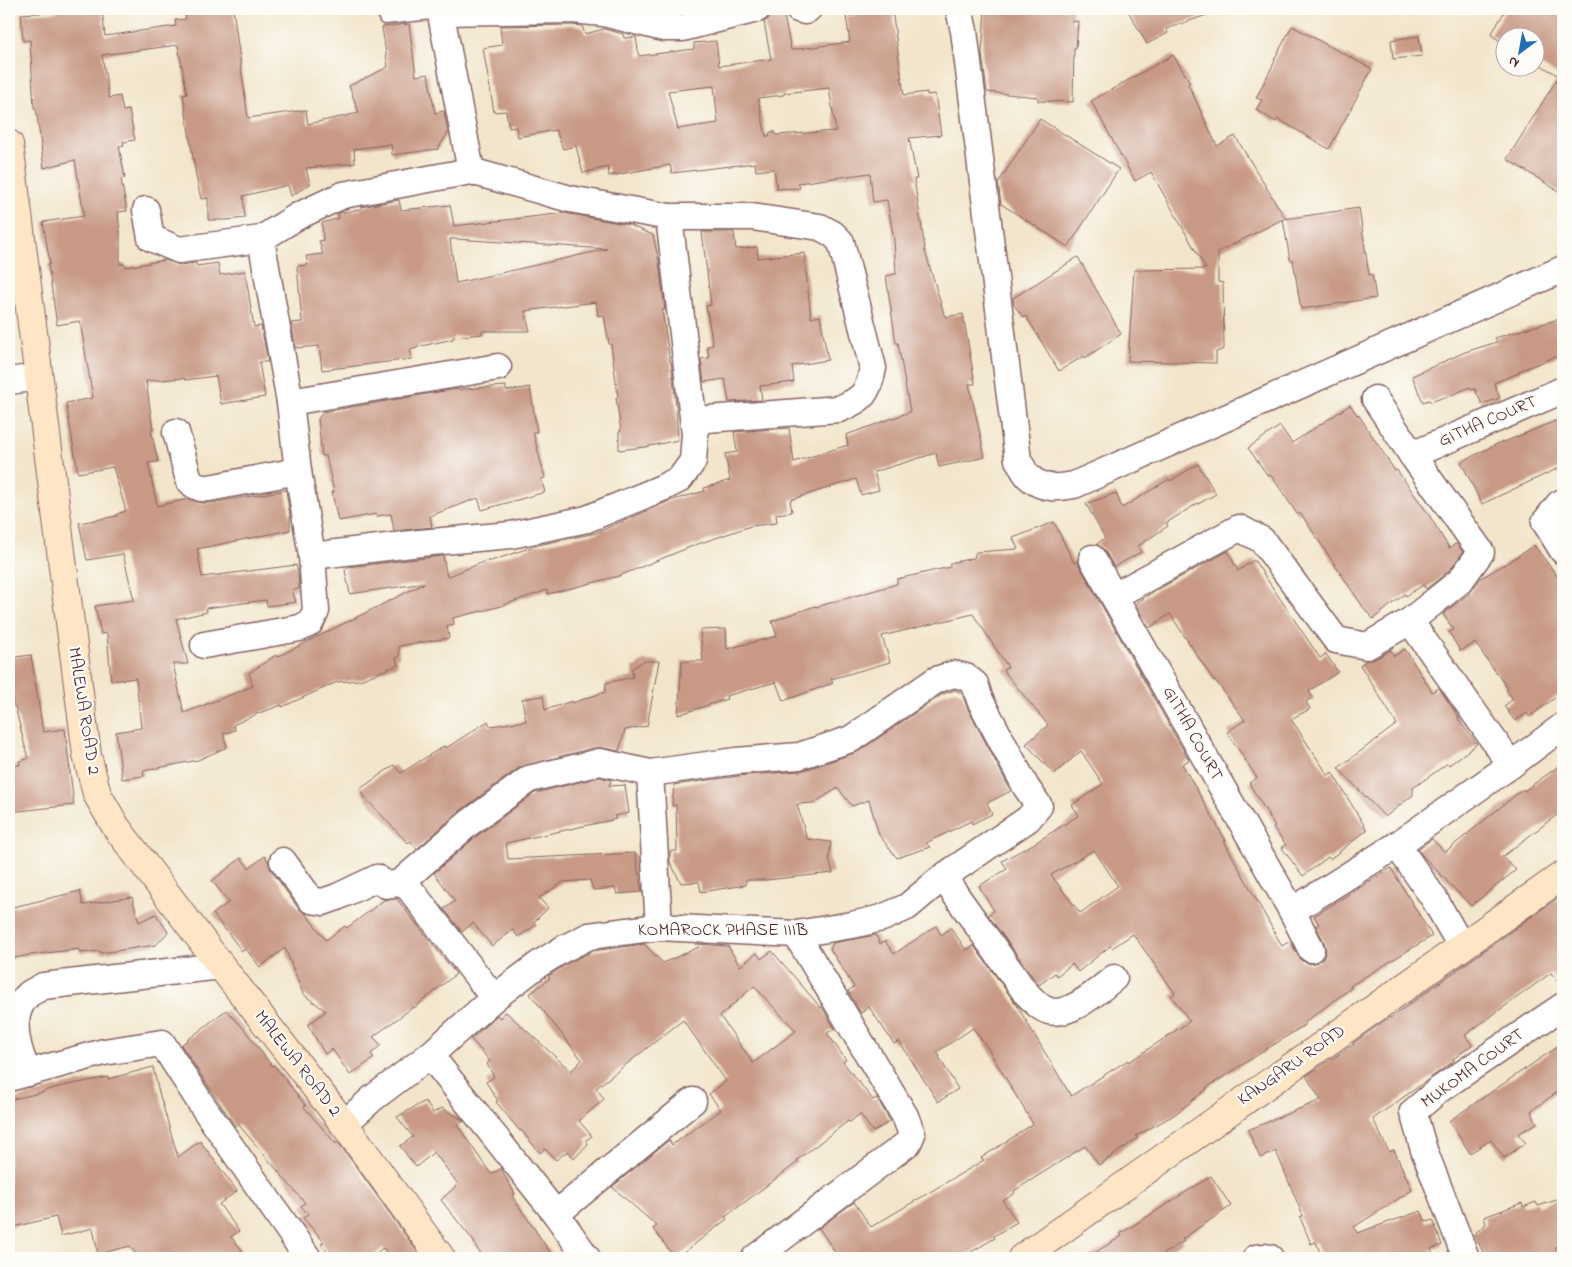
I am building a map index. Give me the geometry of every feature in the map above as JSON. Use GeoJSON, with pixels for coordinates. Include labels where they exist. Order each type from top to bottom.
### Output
{"type":"FeatureCollection","features":[{"type":"Feature","properties":{"kind":"main road","name":"MALEWA ROAD 2"},"geometry":{"type":"LineString","coordinates":[[9,144],[87,755],[97,794],[116,827],[344,1124],[441,1258]]}},
{"type":"Feature","properties":{"kind":"main road","name":"KANGARU ROAD"},"geometry":{"type":"LineString","coordinates":[[1022,1258],[1563,875]]}},
{"type":"Feature","properties":{"kind":"street"},"geometry":{"type":"LineString","coordinates":[[471,171],[440,10],[573,10],[603,13],[663,28],[683,28],[757,9]]}},
{"type":"Feature","properties":{"kind":"street"},"geometry":{"type":"LineString","coordinates":[[798,9],[805,11],[808,9]]}},
{"type":"Feature","properties":{"kind":"street"},"geometry":{"type":"LineString","coordinates":[[959,9],[964,31],[1018,460],[1028,477],[1040,484],[1056,489],[1074,484],[1563,269]]}},
{"type":"Feature","properties":{"kind":"street"},"geometry":{"type":"LineString","coordinates":[[146,210],[151,238],[179,250],[261,239],[298,216],[343,195],[471,171],[570,198],[669,217],[752,217],[820,226],[833,234],[840,242],[873,368],[870,385],[857,402],[840,409],[694,420]]}},
{"type":"Feature","properties":{"kind":"street"},"geometry":{"type":"LineString","coordinates":[[312,556],[420,543],[512,535],[586,519],[680,479],[693,462],[695,434],[669,217]]}},
{"type":"Feature","properties":{"kind":"street"},"geometry":{"type":"LineString","coordinates":[[204,644],[300,628],[310,623],[316,611],[312,556],[298,471],[290,402],[261,239]]}},
{"type":"Feature","properties":{"kind":"street"},"geometry":{"type":"LineString","coordinates":[[290,402],[498,367]]}},
{"type":"Feature","properties":{"kind":"street"},"geometry":{"type":"LineString","coordinates":[[9,381],[38,377]]}},
{"type":"Feature","properties":{"kind":"street","name":"GITHA COURT"},"geometry":{"type":"LineString","coordinates":[[1412,455],[1563,390]]}},
{"type":"Feature","properties":{"kind":"street"},"geometry":{"type":"LineString","coordinates":[[1114,596],[1239,528],[1262,540],[1336,640],[1367,646],[1410,621],[1460,581],[1481,552],[1375,399]]}},
{"type":"Feature","properties":{"kind":"street"},"geometry":{"type":"LineString","coordinates":[[176,432],[189,480],[201,488],[220,487],[298,471]]}},
{"type":"Feature","properties":{"kind":"street"},"geometry":{"type":"LineString","coordinates":[[1563,502],[1559,504],[1545,522],[1563,551]]}},
{"type":"Feature","properties":{"kind":"street","name":"GITHA COURT"},"geometry":{"type":"LineString","coordinates":[[1092,558],[1292,911],[1311,949]]}},
{"type":"Feature","properties":{"kind":"street"},"geometry":{"type":"LineString","coordinates":[[1410,621],[1511,765]]}},
{"type":"Feature","properties":{"kind":"street","name":"KOMAROCK PHASE IIIB"},"geometry":{"type":"LineString","coordinates":[[344,1124],[373,1098],[430,1055],[494,998],[539,964],[589,936],[658,927],[796,934],[882,918],[908,907],[943,877],[1028,819],[1038,806],[980,700],[975,684],[966,677],[954,674],[936,680],[851,740],[799,756],[736,761],[650,773],[600,762],[529,779],[469,823],[400,883]]}},
{"type":"Feature","properties":{"kind":"street"},"geometry":{"type":"LineString","coordinates":[[1292,911],[1397,845],[1563,726]]}},
{"type":"Feature","properties":{"kind":"street"},"geometry":{"type":"LineString","coordinates":[[650,773],[658,927]]}},
{"type":"Feature","properties":{"kind":"street"},"geometry":{"type":"LineString","coordinates":[[1397,845],[1435,900],[1461,946]]}},
{"type":"Feature","properties":{"kind":"street"},"geometry":{"type":"LineString","coordinates":[[283,861],[311,900],[323,902],[377,878],[386,885],[400,883],[409,888],[494,998]]}},
{"type":"Feature","properties":{"kind":"street"},"geometry":{"type":"LineString","coordinates":[[943,877],[1025,992],[1038,1006],[1050,1012],[1064,1010],[1085,1001],[1114,978]]}},
{"type":"Feature","properties":{"kind":"street"},"geometry":{"type":"LineString","coordinates":[[755,1258],[903,1147],[908,1143],[912,1134],[905,1116],[796,934]]}},
{"type":"Feature","properties":{"kind":"street"},"geometry":{"type":"LineString","coordinates":[[221,966],[43,986],[29,995],[18,1009],[15,1024],[20,1056],[19,1076],[104,1052],[162,1043],[202,1105],[308,1258]]}},
{"type":"Feature","properties":{"kind":"street","name":"MUKOMA COURT"},"geometry":{"type":"LineString","coordinates":[[1466,1258],[1424,1150],[1413,1112],[1440,1089],[1563,1006]]}},
{"type":"Feature","properties":{"kind":"street"},"geometry":{"type":"LineString","coordinates":[[430,1055],[556,1214],[588,1258]]}},
{"type":"Feature","properties":{"kind":"street"},"geometry":{"type":"LineString","coordinates":[[556,1214],[693,1101]]}},
{"type":"Feature","properties":{"kind":"street"},"geometry":{"type":"LineString","coordinates":[[1256,1258],[1270,1258]]}},
{"type":"Feature","properties":{"kind":"lane"},"geometry":{"type":"LineString","coordinates":[[384,18],[440,10]]}},
{"type":"Feature","properties":{"kind":"building"},"geometry":{"type":"Polygon","coordinates":[[[57,9],[102,9],[105,36],[176,26],[175,20],[186,19],[184,9],[233,9],[248,118],[306,110],[308,124],[359,113],[349,86],[388,67],[382,27],[409,24],[416,76],[428,74],[435,113],[444,111],[448,133],[438,149],[392,155],[391,144],[354,149],[355,163],[306,168],[310,184],[291,196],[288,185],[243,196],[245,218],[208,220],[208,198],[201,199],[196,176],[183,95],[187,94],[178,45],[102,55],[109,98],[120,96],[123,111],[129,110],[135,140],[123,142],[124,145],[119,146],[125,178],[121,179],[127,211],[118,212],[120,264],[125,264],[126,267],[165,260],[180,265],[196,263],[197,266],[218,263],[220,275],[245,271],[254,327],[261,326],[268,362],[259,362],[265,397],[221,404],[216,376],[185,380],[185,378],[146,381],[153,430],[151,430],[158,462],[148,463],[157,506],[188,499],[201,503],[212,503],[286,490],[290,530],[197,549],[202,577],[296,565],[298,572],[299,589],[292,590],[296,602],[267,606],[266,600],[206,608],[207,612],[176,619],[188,664],[173,664],[184,713],[253,686],[249,673],[276,655],[277,657],[425,583],[350,594],[345,570],[348,567],[443,556],[447,577],[488,560],[488,562],[538,545],[596,533],[669,501],[705,491],[704,488],[730,480],[725,454],[737,452],[734,432],[789,428],[794,462],[848,445],[846,435],[910,412],[898,343],[896,343],[886,276],[896,274],[894,240],[887,200],[873,202],[870,173],[798,183],[800,188],[777,189],[774,169],[756,171],[755,163],[672,173],[670,165],[609,176],[608,167],[583,173],[576,146],[563,149],[556,130],[518,137],[516,127],[509,128],[506,111],[494,112],[483,48],[502,45],[500,26],[572,25],[582,26],[585,34],[604,29],[623,34],[624,38],[636,37],[639,56],[694,49],[694,43],[716,41],[719,66],[771,59],[764,22],[771,14],[783,11],[791,50],[850,42],[846,16],[857,15],[856,9],[892,9],[904,95],[927,92],[927,95],[935,94],[941,135],[909,138],[917,179],[914,179],[924,248],[945,317],[963,314],[975,384],[969,384],[985,457],[939,467],[936,453],[874,472],[879,490],[861,495],[856,479],[790,500],[792,512],[776,514],[777,523],[751,526],[695,545],[619,576],[548,594],[547,590],[498,607],[453,618],[454,624],[447,626],[449,638],[399,646],[399,657],[396,658],[398,665],[360,680],[337,682],[282,707],[282,705],[259,713],[233,725],[235,730],[223,734],[227,747],[198,760],[143,771],[144,776],[122,779],[116,732],[141,728],[136,678],[111,681],[107,633],[101,634],[95,606],[134,600],[123,554],[87,560],[79,523],[117,516],[117,514],[126,511],[113,467],[78,473],[66,403],[93,398],[80,321],[57,325],[43,222],[84,216],[75,160],[44,168],[36,108],[34,108],[30,40],[23,41],[21,14],[57,12],[57,9]],[[714,86],[668,91],[678,129],[718,123],[714,86]],[[829,88],[758,98],[766,136],[770,136],[769,133],[774,131],[776,135],[836,131],[829,88]]]}},
{"type":"Feature","properties":{"kind":"building"},"geometry":{"type":"Polygon","coordinates":[[[985,9],[1073,9],[1072,22],[1078,21],[1076,48],[1074,48],[1073,102],[1038,101],[1038,97],[987,92],[982,54],[985,9]]]}},
{"type":"Feature","properties":{"kind":"building"},"geometry":{"type":"Polygon","coordinates":[[[1127,9],[1214,9],[1215,12],[1166,29],[1168,33],[1147,44],[1127,9]]]}},
{"type":"Feature","properties":{"kind":"building"},"geometry":{"type":"Polygon","coordinates":[[[1506,9],[1563,9],[1563,194],[1507,159],[1559,76],[1544,67],[1544,28],[1495,28],[1506,9]]]}},
{"type":"Feature","properties":{"kind":"building"},"geometry":{"type":"Polygon","coordinates":[[[1292,26],[1372,69],[1329,149],[1278,119],[1276,122],[1256,110],[1262,100],[1256,98],[1292,26]]]}},
{"type":"Feature","properties":{"kind":"building"},"geometry":{"type":"Polygon","coordinates":[[[1419,36],[1422,56],[1393,59],[1391,40],[1419,36]]]}},
{"type":"Feature","properties":{"kind":"building"},"geometry":{"type":"Polygon","coordinates":[[[1173,55],[1190,82],[1188,84],[1217,146],[1235,136],[1284,219],[1359,208],[1369,275],[1372,274],[1376,298],[1301,309],[1293,260],[1290,260],[1283,219],[1218,252],[1218,282],[1223,283],[1224,349],[1216,352],[1216,363],[1128,361],[1134,270],[1206,269],[1151,172],[1135,181],[1091,101],[1173,55]]]}},
{"type":"Feature","properties":{"kind":"building"},"geometry":{"type":"Polygon","coordinates":[[[1040,119],[1119,169],[1068,247],[1001,204],[998,183],[1040,119]]]}},
{"type":"Feature","properties":{"kind":"building"},"geometry":{"type":"Polygon","coordinates":[[[399,200],[401,210],[450,205],[454,226],[565,213],[629,225],[653,235],[659,262],[665,310],[662,310],[671,362],[678,440],[619,450],[619,432],[621,431],[611,344],[609,344],[604,315],[598,316],[596,302],[525,311],[530,331],[482,331],[482,334],[453,337],[453,339],[417,347],[410,350],[412,359],[322,370],[319,346],[296,348],[291,323],[302,322],[297,266],[308,265],[306,256],[323,254],[319,241],[323,240],[322,223],[339,218],[339,213],[361,209],[361,207],[399,200]],[[450,239],[456,283],[607,249],[450,239]]]}},
{"type":"Feature","properties":{"kind":"building"},"geometry":{"type":"Polygon","coordinates":[[[702,232],[734,232],[736,249],[757,247],[758,258],[804,253],[811,318],[820,316],[828,360],[792,366],[794,382],[760,386],[762,400],[729,402],[725,379],[704,382],[701,359],[709,358],[707,346],[713,345],[706,306],[711,305],[702,232]]]}},
{"type":"Feature","properties":{"kind":"building"},"geometry":{"type":"Polygon","coordinates":[[[1078,257],[1121,334],[1085,358],[1084,356],[1059,371],[1026,316],[1023,317],[1014,305],[1013,298],[1078,257]]]}},
{"type":"Feature","properties":{"kind":"building"},"geometry":{"type":"Polygon","coordinates":[[[1559,319],[1563,330],[1563,354],[1494,383],[1500,398],[1482,404],[1475,389],[1471,390],[1470,387],[1445,398],[1423,402],[1412,376],[1465,352],[1497,342],[1495,338],[1559,319]]]}},
{"type":"Feature","properties":{"kind":"building"},"geometry":{"type":"Polygon","coordinates":[[[506,386],[506,391],[530,387],[537,432],[533,432],[545,478],[541,479],[545,492],[482,510],[478,498],[430,516],[432,527],[394,531],[391,514],[377,516],[376,514],[338,521],[326,456],[322,456],[318,419],[323,412],[450,390],[506,386]]]}},
{"type":"Feature","properties":{"kind":"building"},"geometry":{"type":"Polygon","coordinates":[[[1350,405],[1358,414],[1395,471],[1397,470],[1429,515],[1449,548],[1457,543],[1463,552],[1449,571],[1426,589],[1423,585],[1406,596],[1405,594],[1373,619],[1301,514],[1297,514],[1273,478],[1270,475],[1268,476],[1248,448],[1280,426],[1292,443],[1350,405]]]}},
{"type":"Feature","properties":{"kind":"building"},"geometry":{"type":"Polygon","coordinates":[[[1563,418],[1563,466],[1482,504],[1461,462],[1503,441],[1563,418]]]}},
{"type":"Feature","properties":{"kind":"building"},"geometry":{"type":"Polygon","coordinates":[[[1198,464],[1216,494],[1166,523],[1168,526],[1138,546],[1141,552],[1114,567],[1105,551],[1097,544],[1105,538],[1086,504],[1116,493],[1122,508],[1169,479],[1170,481],[1198,464]]]}},
{"type":"Feature","properties":{"kind":"building"},"geometry":{"type":"Polygon","coordinates":[[[1054,522],[1074,563],[1078,560],[1079,565],[1189,760],[1182,764],[1282,946],[1290,941],[1302,961],[1311,964],[1318,962],[1324,957],[1326,949],[1316,926],[1319,924],[1314,916],[1391,868],[1432,936],[1350,986],[1351,988],[1305,1022],[1306,1024],[1206,1088],[1174,1115],[1136,1136],[1138,1138],[1099,1165],[1085,1146],[1014,1191],[1015,1193],[1003,1201],[1017,1222],[994,1236],[995,1238],[961,1258],[839,1258],[819,1228],[854,1202],[871,1227],[984,1160],[981,1158],[1033,1124],[987,1047],[973,1028],[937,1052],[958,1089],[938,1102],[899,1041],[894,1044],[869,1007],[861,1013],[848,991],[854,987],[830,949],[833,943],[876,935],[880,944],[885,941],[894,954],[936,926],[941,935],[951,928],[966,950],[974,946],[1016,1004],[1071,1096],[1128,1060],[1129,1062],[1190,1021],[1171,996],[1175,993],[1133,934],[1112,948],[1110,946],[1078,972],[1072,964],[1057,976],[1055,973],[1039,985],[988,915],[994,911],[979,886],[1007,869],[1002,861],[1079,815],[1072,805],[1103,784],[1081,751],[1054,774],[1026,744],[1048,725],[1003,670],[1008,667],[973,614],[882,636],[890,662],[831,679],[833,683],[783,701],[776,682],[726,696],[727,699],[678,715],[682,661],[703,661],[700,630],[726,629],[727,649],[777,636],[772,621],[815,606],[897,584],[897,579],[950,567],[950,563],[974,558],[976,552],[1018,549],[1013,538],[1054,522]],[[1094,850],[1051,875],[1080,913],[1118,886],[1094,850]]]}},
{"type":"Feature","properties":{"kind":"building"},"geometry":{"type":"Polygon","coordinates":[[[1534,545],[1563,584],[1563,692],[1529,717],[1527,713],[1515,721],[1504,706],[1513,699],[1506,690],[1508,689],[1475,643],[1460,651],[1449,632],[1454,630],[1443,614],[1470,593],[1481,578],[1534,545]]]}},
{"type":"Feature","properties":{"kind":"building"},"geometry":{"type":"Polygon","coordinates":[[[1228,551],[1238,571],[1254,560],[1320,658],[1326,654],[1338,672],[1309,691],[1313,698],[1306,701],[1310,709],[1291,719],[1328,775],[1332,772],[1367,830],[1330,859],[1328,857],[1303,876],[1282,848],[1286,845],[1273,827],[1275,826],[1249,783],[1257,778],[1227,732],[1245,720],[1214,681],[1170,614],[1149,628],[1135,604],[1153,592],[1228,551]]]}},
{"type":"Feature","properties":{"kind":"building"},"geometry":{"type":"Polygon","coordinates":[[[1405,649],[1432,692],[1439,688],[1458,719],[1477,744],[1413,788],[1413,795],[1385,817],[1338,768],[1397,724],[1360,665],[1391,650],[1394,656],[1405,649]]]}},
{"type":"Feature","properties":{"kind":"building"},"geometry":{"type":"Polygon","coordinates":[[[31,655],[43,732],[65,729],[74,805],[9,812],[9,766],[20,765],[19,761],[28,759],[15,706],[13,706],[11,689],[9,689],[9,658],[31,655]]]}},
{"type":"Feature","properties":{"kind":"building"},"geometry":{"type":"Polygon","coordinates":[[[644,661],[659,661],[647,726],[625,730],[619,751],[597,747],[520,767],[460,811],[417,849],[411,841],[408,843],[366,799],[360,789],[394,765],[401,773],[444,746],[446,748],[488,721],[490,726],[526,721],[522,699],[543,696],[545,710],[572,701],[572,703],[605,692],[606,683],[633,677],[632,668],[644,661]]]}},
{"type":"Feature","properties":{"kind":"building"},"geometry":{"type":"Polygon","coordinates":[[[955,690],[962,693],[967,707],[1011,791],[987,803],[992,814],[972,824],[971,821],[926,843],[930,847],[897,858],[879,835],[869,800],[852,806],[838,788],[814,803],[797,804],[807,839],[831,842],[829,858],[833,873],[766,880],[745,880],[746,885],[701,892],[699,882],[681,883],[670,862],[670,851],[677,851],[676,805],[672,806],[674,785],[738,776],[800,771],[811,768],[859,751],[943,694],[955,690]]]}},
{"type":"Feature","properties":{"kind":"building"},"geometry":{"type":"Polygon","coordinates":[[[1563,763],[1563,810],[1502,857],[1516,870],[1471,906],[1418,849],[1432,839],[1445,852],[1523,789],[1524,791],[1563,763]]]}},
{"type":"Feature","properties":{"kind":"building"},"geometry":{"type":"Polygon","coordinates":[[[600,777],[611,780],[609,786],[625,785],[629,813],[614,816],[616,819],[506,843],[508,859],[635,853],[642,892],[617,894],[615,888],[593,890],[590,880],[563,882],[539,898],[548,908],[534,922],[536,925],[518,937],[513,930],[492,946],[473,923],[462,932],[444,909],[455,901],[434,873],[478,835],[535,793],[600,777]]]}},
{"type":"Feature","properties":{"kind":"building"},"geometry":{"type":"Polygon","coordinates":[[[265,856],[271,870],[299,909],[305,913],[326,940],[345,926],[347,928],[384,900],[397,899],[456,974],[414,1008],[373,1037],[381,1045],[371,1054],[374,1058],[350,1075],[332,1049],[325,1054],[308,1025],[326,1011],[303,994],[285,948],[260,967],[246,949],[242,951],[213,914],[229,902],[212,881],[241,858],[249,868],[265,856]]]}},
{"type":"Feature","properties":{"kind":"building"},"geometry":{"type":"Polygon","coordinates":[[[80,891],[83,905],[132,897],[139,922],[156,914],[168,932],[156,945],[101,953],[100,951],[80,953],[79,949],[9,959],[9,908],[80,891]]]}},
{"type":"Feature","properties":{"kind":"building"},"geometry":{"type":"Polygon","coordinates":[[[1563,894],[1563,988],[1551,973],[1465,1035],[1472,1045],[1453,1059],[1454,1061],[1373,1119],[1389,1152],[1394,1150],[1412,1190],[1354,1227],[1357,1233],[1421,1211],[1426,1222],[1433,1220],[1442,1245],[1431,1249],[1434,1258],[1322,1258],[1316,1242],[1311,1244],[1300,1217],[1303,1216],[1276,1151],[1260,1158],[1248,1130],[1321,1100],[1306,1076],[1354,1044],[1563,894]]]}},
{"type":"Feature","properties":{"kind":"building"},"geometry":{"type":"Polygon","coordinates":[[[644,944],[663,963],[699,947],[696,944],[728,946],[740,966],[757,953],[761,959],[772,951],[822,1007],[835,1029],[827,1033],[846,1060],[843,1062],[873,1100],[877,1098],[890,1121],[873,1132],[860,1114],[850,1122],[848,1121],[797,1160],[798,1162],[725,1217],[727,1219],[675,1258],[653,1229],[657,1226],[612,1187],[669,1140],[672,1145],[721,1110],[709,1094],[726,1081],[683,1020],[596,1088],[604,1099],[579,1121],[592,1136],[586,1140],[588,1144],[574,1159],[568,1151],[556,1160],[545,1149],[540,1153],[520,1131],[496,1102],[498,1101],[486,1082],[494,1077],[487,1064],[490,1061],[471,1039],[497,1015],[500,1018],[506,1012],[571,1071],[582,1060],[530,994],[550,978],[548,976],[570,962],[593,951],[644,944]],[[754,986],[720,1016],[753,1063],[796,1031],[754,986]]]}},
{"type":"Feature","properties":{"kind":"building"},"geometry":{"type":"Polygon","coordinates":[[[226,1010],[244,1029],[272,1066],[274,1065],[306,1106],[304,1107],[336,1144],[337,1142],[341,1146],[422,1258],[391,1258],[383,1248],[370,1258],[332,1258],[321,1244],[324,1242],[303,1218],[308,1214],[301,1206],[305,1203],[238,1124],[235,1126],[181,1045],[226,1010]]]}},
{"type":"Feature","properties":{"kind":"building"},"geometry":{"type":"Polygon","coordinates":[[[1563,1043],[1563,1088],[1531,1111],[1537,1123],[1518,1134],[1526,1143],[1504,1158],[1491,1140],[1470,1153],[1449,1121],[1563,1043]]]}},
{"type":"Feature","properties":{"kind":"building"},"geometry":{"type":"Polygon","coordinates":[[[153,1067],[178,1157],[200,1141],[237,1191],[219,1204],[239,1231],[231,1237],[242,1250],[232,1258],[139,1258],[130,1246],[98,1254],[93,1228],[61,1236],[56,1217],[9,1228],[9,1100],[58,1087],[108,1077],[108,1079],[153,1067]]]}},
{"type":"Feature","properties":{"kind":"building"},"geometry":{"type":"Polygon","coordinates":[[[425,1101],[433,1113],[442,1108],[464,1121],[457,1125],[491,1174],[501,1169],[515,1194],[512,1196],[554,1258],[484,1258],[475,1243],[441,1200],[458,1184],[434,1152],[416,1167],[400,1146],[413,1137],[397,1117],[425,1101]]]}},
{"type":"Feature","properties":{"kind":"building"},"geometry":{"type":"Polygon","coordinates":[[[1211,1176],[1231,1206],[1182,1239],[1184,1241],[1157,1258],[1086,1258],[1122,1236],[1120,1234],[1211,1176]]]}},
{"type":"Feature","properties":{"kind":"building"},"geometry":{"type":"Polygon","coordinates":[[[1563,1198],[1563,1244],[1555,1246],[1560,1258],[1486,1258],[1474,1234],[1486,1224],[1484,1217],[1522,1203],[1523,1207],[1536,1202],[1538,1206],[1563,1198]]]}}]}
